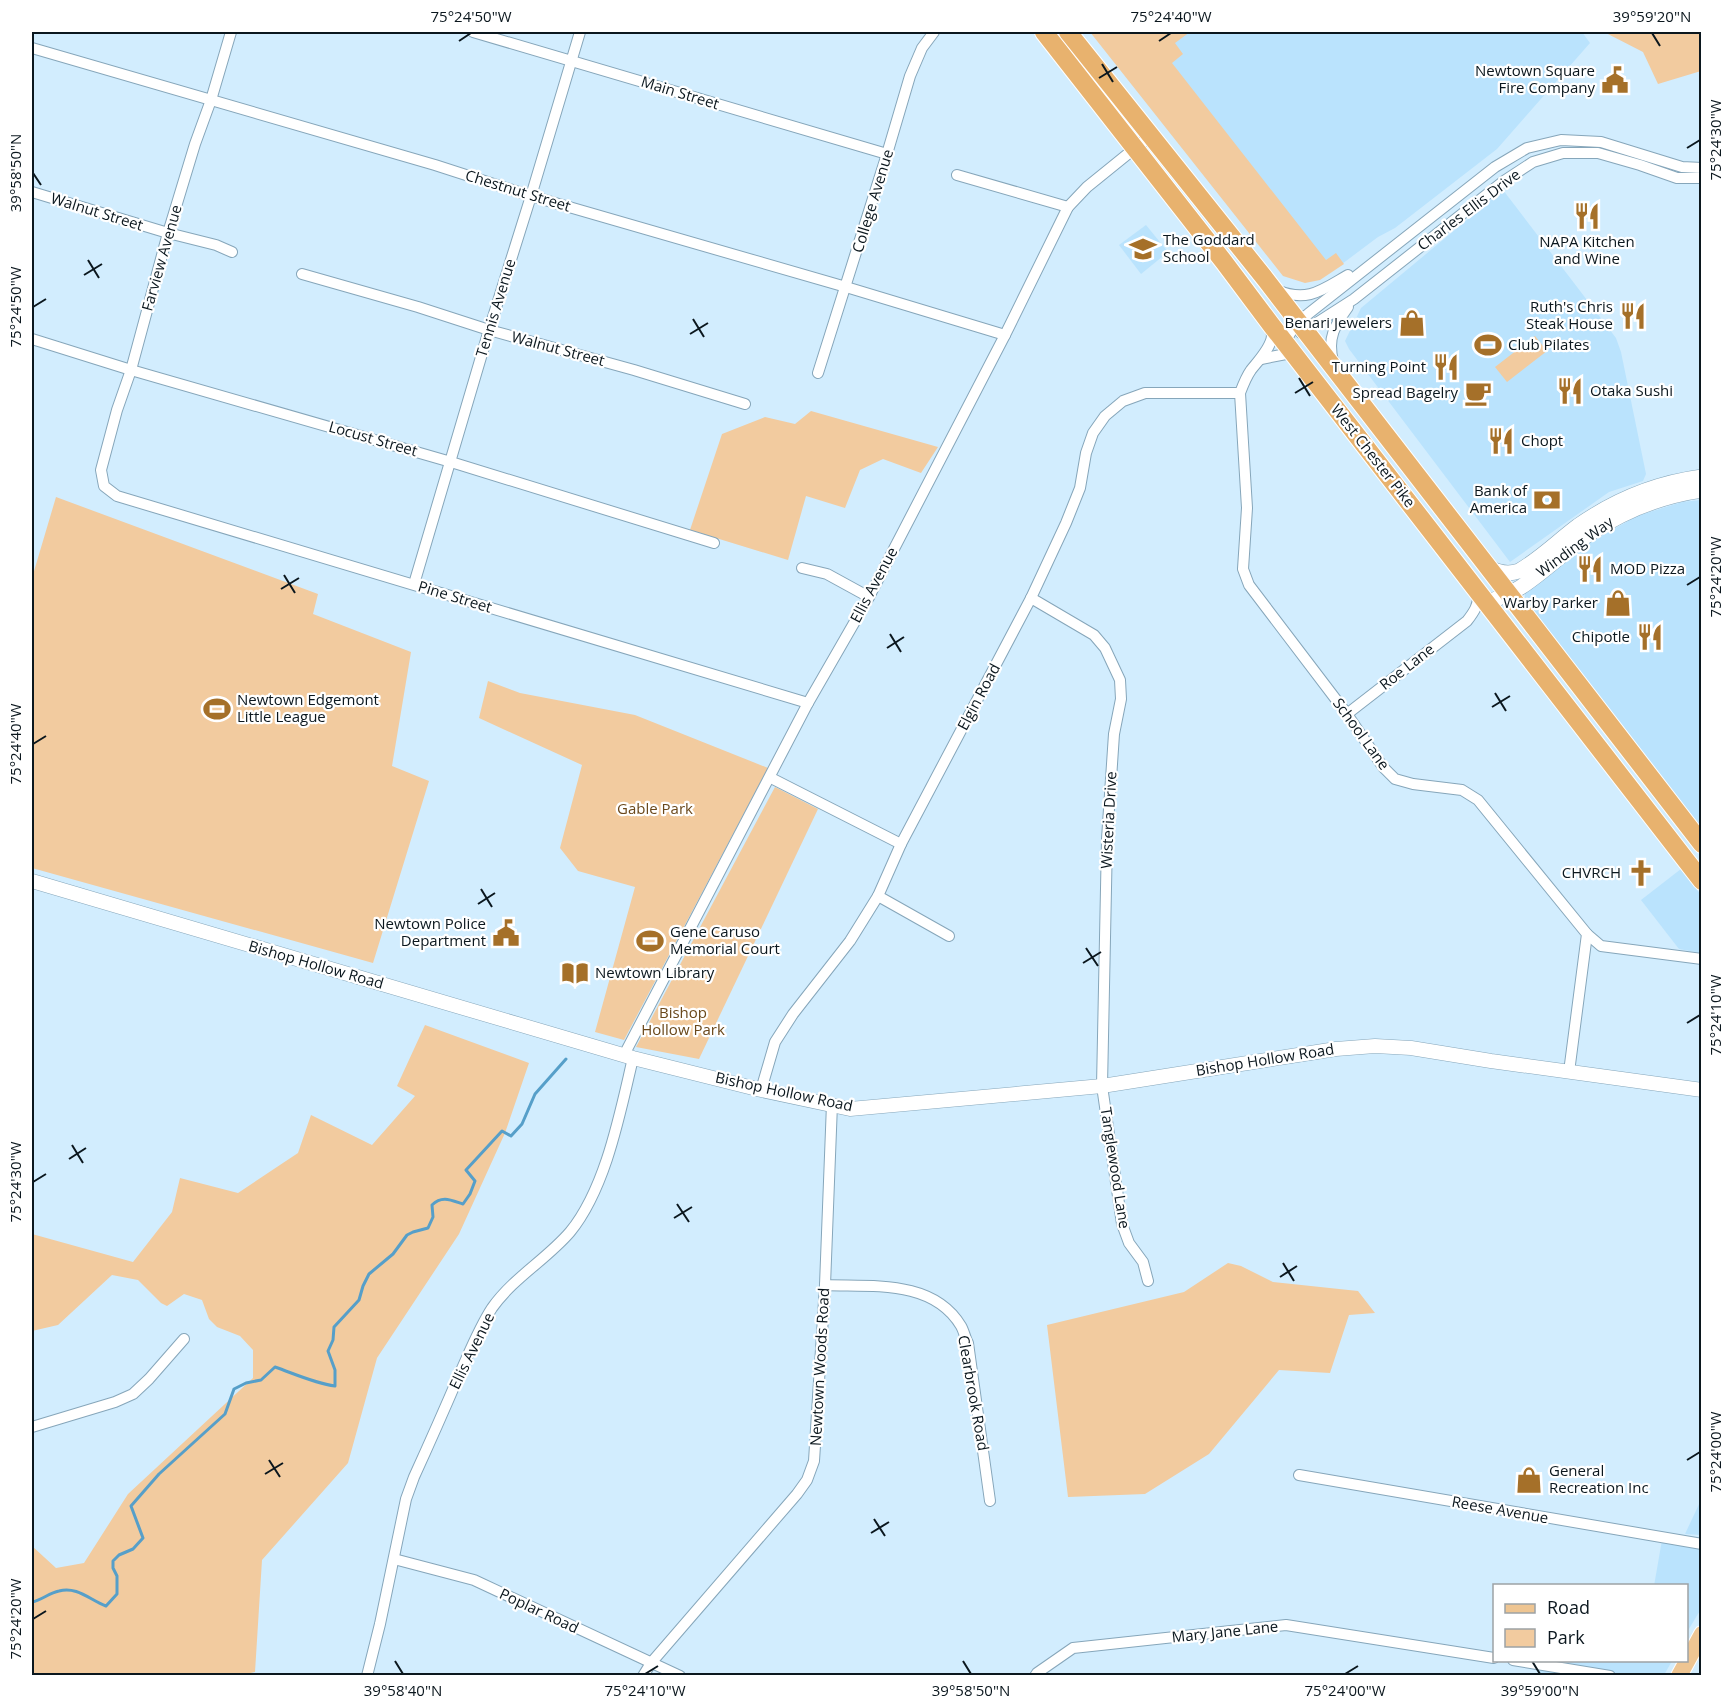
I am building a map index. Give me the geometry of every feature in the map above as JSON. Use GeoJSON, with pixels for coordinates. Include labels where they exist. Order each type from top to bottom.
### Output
{"type":"FeatureCollection","features":[{"type":"Feature","properties":{"kind":"highway","name":"West Chester Pike"},"geometry":{"type":"LineString","coordinates":[[1044,32],[1701,881]]}},
{"type":"Feature","properties":{"kind":"highway","name":"West Chester Pike"},"geometry":{"type":"LineString","coordinates":[[1068,32],[1266,280],[1701,844]]}},
{"type":"Feature","properties":{"kind":"main road","name":"Winding Way"},"geometry":{"type":"LineString","coordinates":[[1489,568],[1499,573],[1519,571],[1577,526],[1610,506],[1647,490],[1685,479],[1701,477]]}},
{"type":"Feature","properties":{"kind":"main road","name":"Winding Way"},"geometry":{"type":"LineString","coordinates":[[1482,596],[1509,593],[1520,588],[1585,537],[1616,517],[1652,502],[1701,490]]}},
{"type":"Feature","properties":{"kind":"main road"},"geometry":{"type":"LineString","coordinates":[[1688,1659],[1701,1634]]}},
{"type":"Feature","properties":{"kind":"main road"},"geometry":{"type":"LineString","coordinates":[[1679,1676],[1686,1662]]}},
{"type":"Feature","properties":{"kind":"street","name":"Farview Avenue"},"geometry":{"type":"LineString","coordinates":[[104,486],[101,470],[117,410],[131,370],[195,144],[212,100],[231,32]]}},
{"type":"Feature","properties":{"kind":"street","name":"Main Street"},"geometry":{"type":"LineString","coordinates":[[473,32],[887,154]]}},
{"type":"Feature","properties":{"kind":"street","name":"Tennis Avenue"},"geometry":{"type":"LineString","coordinates":[[414,584],[580,32]]}},
{"type":"Feature","properties":{"kind":"street","name":"College Avenue"},"geometry":{"type":"LineString","coordinates":[[818,373],[910,76],[922,48],[934,32]]}},
{"type":"Feature","properties":{"kind":"street","name":"Chestnut Street"},"geometry":{"type":"LineString","coordinates":[[32,48],[1005,335]]}},
{"type":"Feature","properties":{"kind":"street","name":"Ellis Avenue"},"geometry":{"type":"LineString","coordinates":[[367,1676],[406,1499],[479,1331],[493,1307],[511,1287],[568,1234],[594,1194],[617,1126],[629,1057],[808,703],[869,597],[1005,335],[1068,207],[1087,187],[1150,136]]}},
{"type":"Feature","properties":{"kind":"street","name":"Charles Ellis Drive"},"geometry":{"type":"LineString","coordinates":[[1290,349],[1301,326],[1380,257],[1495,166],[1527,148],[1561,140],[1600,142],[1682,167],[1701,168]]}},
{"type":"Feature","properties":{"kind":"street","name":"Charles Ellis Drive"},"geometry":{"type":"LineString","coordinates":[[1301,326],[1354,299],[1504,181],[1533,162],[1563,153],[1598,153],[1677,178],[1701,178]]}},
{"type":"Feature","properties":{"kind":"street"},"geometry":{"type":"LineString","coordinates":[[957,175],[1068,207]]}},
{"type":"Feature","properties":{"kind":"street","name":"Walnut Street"},"geometry":{"type":"LineString","coordinates":[[32,192],[168,234],[216,245],[232,252]]}},
{"type":"Feature","properties":{"kind":"street","name":"Charles Ellis Drive"},"geometry":{"type":"LineString","coordinates":[[1266,280],[1282,292],[1308,296],[1380,257]]}},
{"type":"Feature","properties":{"kind":"street","name":"Walnut Street"},"geometry":{"type":"LineString","coordinates":[[302,274],[745,404]]}},
{"type":"Feature","properties":{"kind":"street","name":"Charles Ellis Drive"},"geometry":{"type":"LineString","coordinates":[[1345,382],[1334,365],[1330,340],[1334,327],[1354,299]]}},
{"type":"Feature","properties":{"kind":"street"},"geometry":{"type":"LineString","coordinates":[[1240,393],[1272,336],[1269,323]]}},
{"type":"Feature","properties":{"kind":"street","name":"Locust Street"},"geometry":{"type":"LineString","coordinates":[[32,339],[131,370],[451,462],[714,543]]}},
{"type":"Feature","properties":{"kind":"street"},"geometry":{"type":"LineString","coordinates":[[1261,359],[1290,349]]}},
{"type":"Feature","properties":{"kind":"street","name":"Elgin Road"},"geometry":{"type":"LineString","coordinates":[[761,1090],[775,1042],[793,1014],[850,941],[878,896],[901,844],[1031,598],[1080,488],[1086,453],[1093,433],[1105,416],[1123,401],[1144,393],[1240,393]]}},
{"type":"Feature","properties":{"kind":"street","name":"School Lane"},"geometry":{"type":"LineString","coordinates":[[1240,393],[1247,508],[1243,569],[1249,585],[1347,714],[1383,767],[1395,779],[1413,784],[1462,790],[1478,800],[1587,934]]}},
{"type":"Feature","properties":{"kind":"street","name":"Pine Street"},"geometry":{"type":"LineString","coordinates":[[104,486],[117,496],[808,703]]}},
{"type":"Feature","properties":{"kind":"street"},"geometry":{"type":"LineString","coordinates":[[802,568],[827,574],[869,597]]}},
{"type":"Feature","properties":{"kind":"street"},"geometry":{"type":"LineString","coordinates":[[1467,621],[1482,596]]}},
{"type":"Feature","properties":{"kind":"street","name":"Wisteria Drive"},"geometry":{"type":"LineString","coordinates":[[1031,598],[1094,635],[1106,648],[1120,680],[1121,699],[1114,734],[1107,839],[1102,1086]]}},
{"type":"Feature","properties":{"kind":"street"},"geometry":{"type":"LineString","coordinates":[[1467,621],[1482,617],[1501,621]]}},
{"type":"Feature","properties":{"kind":"street","name":"Roe Lane"},"geometry":{"type":"LineString","coordinates":[[1347,714],[1467,621]]}},
{"type":"Feature","properties":{"kind":"street"},"geometry":{"type":"LineString","coordinates":[[771,778],[901,844]]}},
{"type":"Feature","properties":{"kind":"street","name":"Bishop Hollow Road"},"geometry":{"type":"LineString","coordinates":[[32,880],[629,1057],[761,1090],[850,1109],[1102,1086],[1365,1046],[1404,1047],[1701,1090]]}},
{"type":"Feature","properties":{"kind":"street"},"geometry":{"type":"LineString","coordinates":[[878,896],[949,936]]}},
{"type":"Feature","properties":{"kind":"street"},"geometry":{"type":"LineString","coordinates":[[1587,934],[1601,946],[1701,958]]}},
{"type":"Feature","properties":{"kind":"street"},"geometry":{"type":"LineString","coordinates":[[1569,1072],[1587,934]]}},
{"type":"Feature","properties":{"kind":"street","name":"Tanglewood Lane"},"geometry":{"type":"LineString","coordinates":[[1102,1086],[1122,1224],[1129,1243],[1143,1262],[1148,1281]]}},
{"type":"Feature","properties":{"kind":"street","name":"Newtown Woods Road"},"geometry":{"type":"LineString","coordinates":[[643,1676],[651,1663],[797,1494],[807,1480],[814,1461],[825,1285],[832,1104]]}},
{"type":"Feature","properties":{"kind":"street","name":"Clearbrook Road"},"geometry":{"type":"LineString","coordinates":[[825,1285],[900,1288],[919,1292],[949,1312],[961,1326],[968,1343],[990,1501]]}},
{"type":"Feature","properties":{"kind":"street"},"geometry":{"type":"LineString","coordinates":[[32,1427],[115,1402],[133,1394],[150,1379],[184,1339]]}},
{"type":"Feature","properties":{"kind":"street","name":"Reese Avenue"},"geometry":{"type":"LineString","coordinates":[[1299,1475],[1701,1544]]}},
{"type":"Feature","properties":{"kind":"street","name":"Poplar Road"},"geometry":{"type":"LineString","coordinates":[[394,1559],[474,1580],[680,1676]]}},
{"type":"Feature","properties":{"kind":"street","name":"Mary Jane Lane"},"geometry":{"type":"LineString","coordinates":[[1035,1676],[1073,1648],[1286,1625],[1493,1658]]}},
{"type":"Feature","properties":{"kind":"street"},"geometry":{"type":"LineString","coordinates":[[1525,1662],[1610,1676]]}},
{"type":"Feature","properties":{"kind":"shaded area"},"geometry":{"type":"Polygon","coordinates":[[[1170,32],[1582,32],[1590,43],[1497,149],[1395,228],[1378,237],[1330,273],[1153,45],[1170,32]]]}},
{"type":"Feature","properties":{"kind":"shaded area"},"geometry":{"type":"Polygon","coordinates":[[[1503,190],[1616,338],[1621,352],[1646,474],[1643,481],[1609,492],[1510,562],[1345,341],[1361,308],[1503,190]]]}},
{"type":"Feature","properties":{"kind":"shaded area","name":"The Goddard School"},"geometry":{"type":"Polygon","coordinates":[[[1146,225],[1168,252],[1141,274],[1119,245],[1146,225]]]}},
{"type":"Feature","properties":{"kind":"shaded area"},"geometry":{"type":"Polygon","coordinates":[[[1701,500],[1701,829],[1525,602],[1525,593],[1591,542],[1637,516],[1682,502],[1701,500]]]}},
{"type":"Feature","properties":{"kind":"shaded area"},"geometry":{"type":"Polygon","coordinates":[[[1681,869],[1701,895],[1701,953],[1679,949],[1641,900],[1681,869]]]}},
{"type":"Feature","properties":{"kind":"shaded area"},"geometry":{"type":"Polygon","coordinates":[[[1701,1500],[1701,1535],[1685,1534],[1701,1500]]]}},
{"type":"Feature","properties":{"kind":"shaded area"},"geometry":{"type":"Polygon","coordinates":[[[1662,1540],[1701,1547],[1701,1609],[1688,1630],[1688,1584],[1654,1584],[1662,1540]]]}},
{"type":"Feature","properties":{"kind":"shaded area"},"geometry":{"type":"Polygon","coordinates":[[[1540,1662],[1671,1662],[1664,1675],[1537,1676],[1540,1662]]]}},
{"type":"Feature","properties":{"kind":"green space"},"geometry":{"type":"Polygon","coordinates":[[[1090,32],[1190,32],[1175,43],[1183,54],[1172,63],[1326,260],[1336,253],[1344,264],[1320,280],[1305,283],[1283,276],[1090,32]]]}},
{"type":"Feature","properties":{"kind":"green space"},"geometry":{"type":"Polygon","coordinates":[[[1604,32],[1701,32],[1701,71],[1658,84],[1643,52],[1604,32]]]}},
{"type":"Feature","properties":{"kind":"green space"},"geometry":{"type":"Polygon","coordinates":[[[1535,336],[1547,351],[1507,382],[1495,367],[1535,336]]]}},
{"type":"Feature","properties":{"kind":"green space"},"geometry":{"type":"Polygon","coordinates":[[[811,411],[938,447],[921,473],[883,459],[860,470],[845,508],[806,496],[788,560],[690,530],[722,434],[765,417],[795,424],[811,411]]]}},
{"type":"Feature","properties":{"kind":"green space","name":"Newtown Edgemont Little League"},"geometry":{"type":"Polygon","coordinates":[[[56,497],[318,594],[313,614],[411,652],[392,766],[429,781],[373,963],[32,868],[32,578],[56,497]]]}},
{"type":"Feature","properties":{"kind":"green space","name":"Gable Park"},"geometry":{"type":"Polygon","coordinates":[[[488,681],[520,693],[635,715],[768,768],[624,1040],[595,1032],[635,887],[578,871],[560,848],[582,765],[479,718],[488,681]]]}},
{"type":"Feature","properties":{"kind":"green space","name":"Bishop Hollow Park"},"geometry":{"type":"Polygon","coordinates":[[[775,787],[818,809],[699,1059],[636,1047],[775,787]]]}},
{"type":"Feature","properties":{"kind":"green space"},"geometry":{"type":"Polygon","coordinates":[[[425,1025],[529,1063],[505,1133],[459,1234],[377,1358],[348,1463],[262,1560],[255,1672],[238,1676],[32,1675],[32,1546],[56,1568],[84,1563],[128,1494],[253,1378],[253,1350],[240,1336],[217,1327],[209,1319],[202,1300],[184,1294],[167,1306],[138,1280],[112,1275],[58,1325],[32,1331],[32,1234],[133,1262],[172,1212],[180,1178],[238,1193],[298,1153],[311,1115],[372,1145],[415,1096],[397,1086],[425,1025]]]}},
{"type":"Feature","properties":{"kind":"green space"},"geometry":{"type":"Polygon","coordinates":[[[1228,1263],[1241,1266],[1273,1282],[1358,1291],[1375,1313],[1349,1315],[1330,1373],[1279,1370],[1209,1454],[1145,1494],[1068,1497],[1047,1325],[1184,1292],[1228,1263]]]}},
{"type":"Feature","properties":{"kind":"waterway"},"geometry":{"type":"LineString","coordinates":[[32,1602],[55,1592],[72,1590],[106,1606],[117,1594],[117,1576],[113,1568],[113,1561],[119,1555],[133,1549],[143,1538],[131,1506],[159,1474],[225,1414],[234,1389],[246,1383],[261,1380],[275,1367],[312,1381],[335,1386],[335,1370],[328,1351],[333,1340],[334,1327],[359,1300],[369,1274],[393,1254],[407,1235],[428,1228],[433,1217],[432,1205],[436,1202],[447,1199],[463,1204],[475,1181],[466,1170],[502,1131],[511,1136],[522,1124],[535,1094],[566,1059]]}},
{"type":"Feature","properties":{"kind":"place","name":"Newtown Square Fire Company"},"geometry":{"type":"Point","coordinates":[1615,80]}},
{"type":"Feature","properties":{"kind":"place","name":"NAPA Kitchen and Wine"},"geometry":{"type":"Point","coordinates":[1587,216]}},
{"type":"Feature","properties":{"kind":"place","name":"The Goddard School"},"geometry":{"type":"Point","coordinates":[1143,249]}},
{"type":"Feature","properties":{"kind":"place","name":"Ruth's Chris Steak House"},"geometry":{"type":"Point","coordinates":[1633,316]}},
{"type":"Feature","properties":{"kind":"place","name":"Benari Jewelers"},"geometry":{"type":"Point","coordinates":[1412,323]}},
{"type":"Feature","properties":{"kind":"place","name":"Club Pilates"},"geometry":{"type":"Point","coordinates":[1488,345]}},
{"type":"Feature","properties":{"kind":"place","name":"Turning Point"},"geometry":{"type":"Point","coordinates":[1446,367]}},
{"type":"Feature","properties":{"kind":"place","name":"Otaka Sushi"},"geometry":{"type":"Point","coordinates":[1570,391]}},
{"type":"Feature","properties":{"kind":"place","name":"Spread Bagelry"},"geometry":{"type":"Point","coordinates":[1478,393]}},
{"type":"Feature","properties":{"kind":"place","name":"Chopt"},"geometry":{"type":"Point","coordinates":[1501,441]}},
{"type":"Feature","properties":{"kind":"place","name":"Bank of America"},"geometry":{"type":"Point","coordinates":[1547,500]}},
{"type":"Feature","properties":{"kind":"place","name":"MOD Pizza"},"geometry":{"type":"Point","coordinates":[1590,569]}},
{"type":"Feature","properties":{"kind":"place","name":"Warby Parker"},"geometry":{"type":"Point","coordinates":[1618,603]}},
{"type":"Feature","properties":{"kind":"place","name":"Chipotle"},"geometry":{"type":"Point","coordinates":[1650,637]}},
{"type":"Feature","properties":{"kind":"place","name":"Newtown Edgemont Little League"},"geometry":{"type":"Point","coordinates":[217,709]}},
{"type":"Feature","properties":{"kind":"place","name":"CHVRCH"},"geometry":{"type":"Point","coordinates":[1641,873]}},
{"type":"Feature","properties":{"kind":"place","name":"Newtown Police Department"},"geometry":{"type":"Point","coordinates":[506,933]}},
{"type":"Feature","properties":{"kind":"place","name":"Gene Caruso Memorial Court"},"geometry":{"type":"Point","coordinates":[650,941]}},
{"type":"Feature","properties":{"kind":"place","name":"Newtown Library"},"geometry":{"type":"Point","coordinates":[575,973]}},
{"type":"Feature","properties":{"kind":"place","name":"General Recreation Inc"},"geometry":{"type":"Point","coordinates":[1529,1480]}}]}
